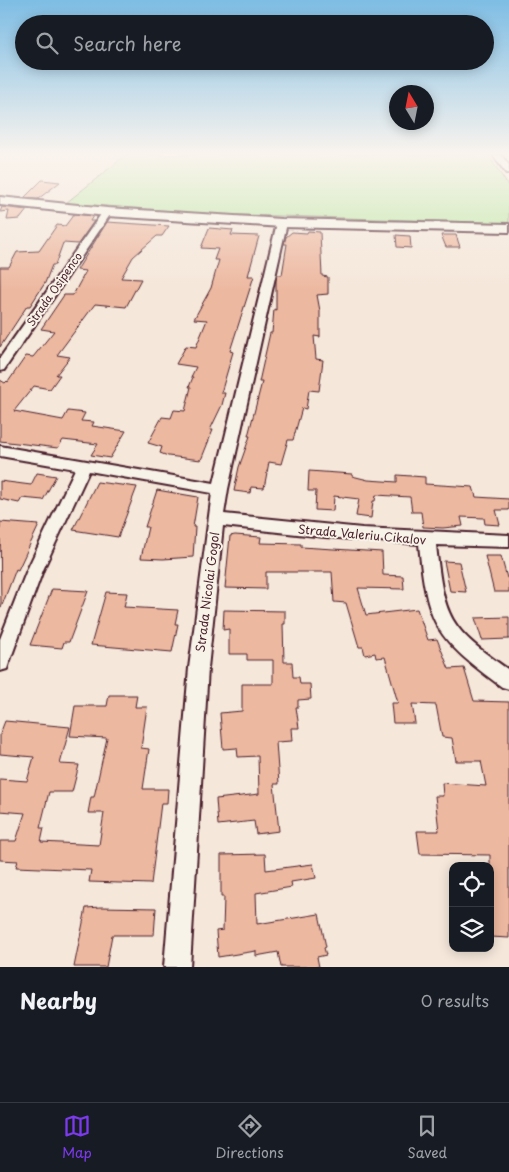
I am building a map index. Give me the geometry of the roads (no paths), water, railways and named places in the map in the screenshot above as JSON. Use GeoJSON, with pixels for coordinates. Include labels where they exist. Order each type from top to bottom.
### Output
{"type":"FeatureCollection","features":[{"type":"Feature","properties":{"kind":"main road"},"geometry":{"type":"LineString","coordinates":[[0,201],[107,212],[282,223],[509,228]]}},
{"type":"Feature","properties":{"kind":"street","name":"Strada Osipenco"},"geometry":{"type":"LineString","coordinates":[[0,367],[107,212]]}},
{"type":"Feature","properties":{"kind":"street","name":"Strada Nicolai Gogol"},"geometry":{"type":"LineString","coordinates":[[177,967],[199,658],[215,519],[220,489],[282,223]]}},
{"type":"Feature","properties":{"kind":"street"},"geometry":{"type":"LineString","coordinates":[[0,451],[220,489]]}},
{"type":"Feature","properties":{"kind":"street"},"geometry":{"type":"LineString","coordinates":[[0,663],[35,570],[84,466]]}},
{"type":"Feature","properties":{"kind":"street","name":"Strada Valeriu Cikalov"},"geometry":{"type":"LineString","coordinates":[[215,519],[328,532],[427,540],[509,541]]}},
{"type":"Feature","properties":{"kind":"street"},"geometry":{"type":"LineString","coordinates":[[427,540],[431,580],[442,621],[461,645],[509,681]]}}]}
